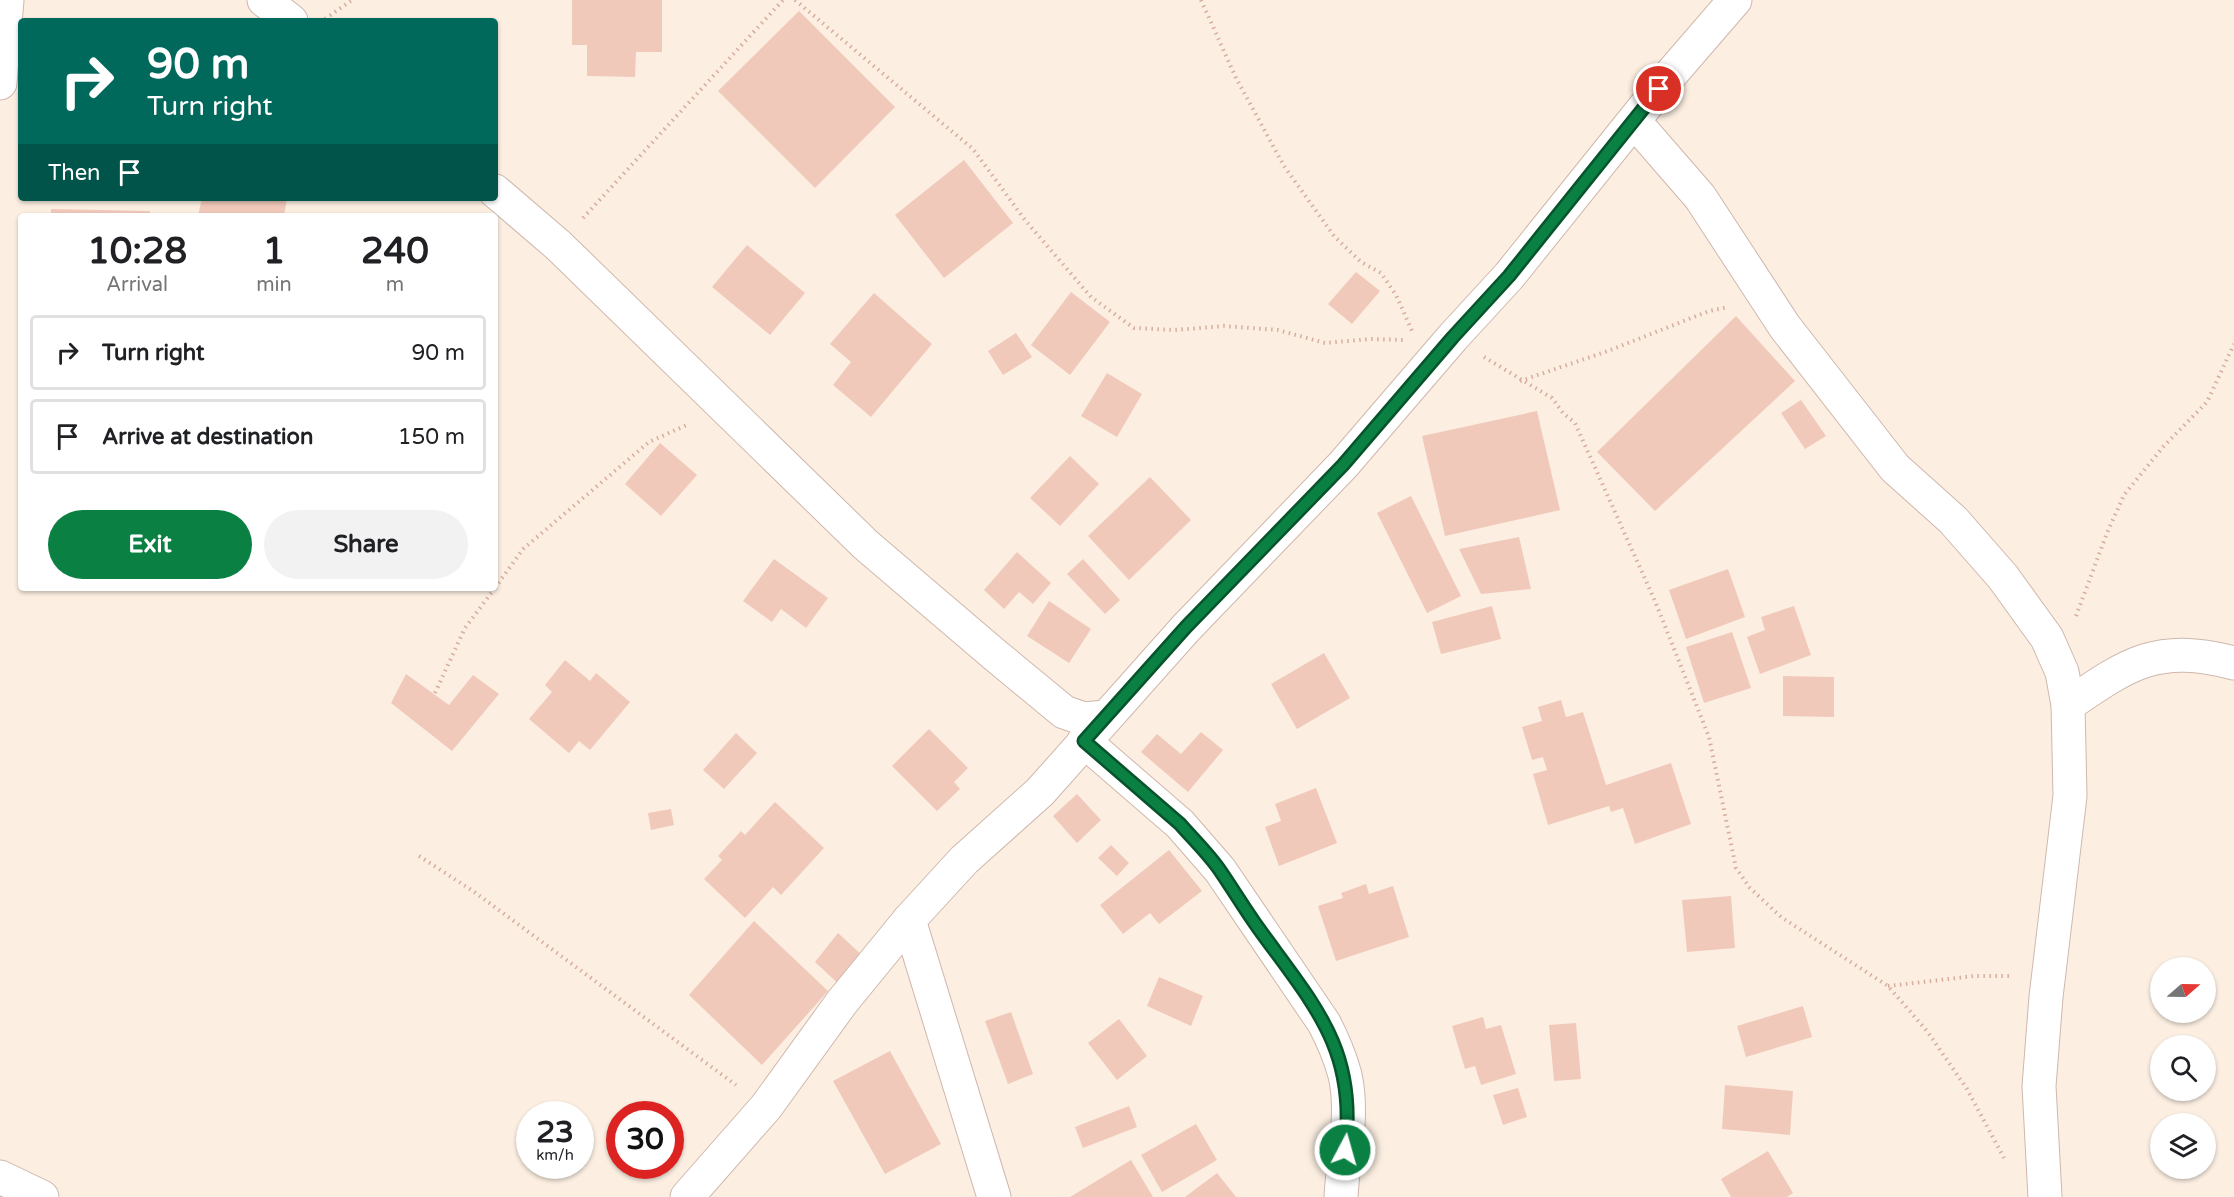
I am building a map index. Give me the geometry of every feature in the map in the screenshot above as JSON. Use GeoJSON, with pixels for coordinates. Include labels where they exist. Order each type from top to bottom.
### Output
{"type":"FeatureCollection","features":[{"type":"Feature","properties":{"kind":"street"},"geometry":{"type":"LineString","coordinates":[[0,82],[7,0]]}},
{"type":"Feature","properties":{"kind":"street"},"geometry":{"type":"LineString","coordinates":[[264,0],[287,18]]}},
{"type":"Feature","properties":{"kind":"street"},"geometry":{"type":"LineString","coordinates":[[687,1197],[766,1107],[842,1002],[909,920],[964,860],[1040,792],[1186,627],[1343,465],[1453,337],[1509,276],[1672,73],[1735,0]]}},
{"type":"Feature","properties":{"kind":"street"},"geometry":{"type":"LineString","coordinates":[[1634,121],[1700,197],[1785,327],[1895,468],[1953,520],[2003,577],[2047,638],[2062,672],[2068,705],[2070,796],[2039,1086],[2045,1197]]}},
{"type":"Feature","properties":{"kind":"street"},"geometry":{"type":"LineString","coordinates":[[498,194],[558,245],[866,544],[1064,712],[1084,719],[1106,717]]}},
{"type":"Feature","properties":{"kind":"street"},"geometry":{"type":"LineString","coordinates":[[2068,705],[2115,672],[2142,661],[2182,655],[2234,663]]}},
{"type":"Feature","properties":{"kind":"street"},"geometry":{"type":"LineString","coordinates":[[1084,741],[1180,824],[1220,870],[1324,1023],[1336,1046],[1345,1076],[1348,1099],[1341,1197]]}},
{"type":"Feature","properties":{"kind":"street"},"geometry":{"type":"LineString","coordinates":[[909,920],[994,1197]]}},
{"type":"Feature","properties":{"kind":"street"},"geometry":{"type":"LineString","coordinates":[[0,1177],[42,1197]]}},
{"type":"Feature","properties":{"kind":"path"},"geometry":{"type":"LineString","coordinates":[[326,18],[352,0]]}},
{"type":"Feature","properties":{"kind":"path"},"geometry":{"type":"LineString","coordinates":[[558,245],[783,0]]}},
{"type":"Feature","properties":{"kind":"path"},"geometry":{"type":"LineString","coordinates":[[795,0],[973,149],[1025,220],[1091,297],[1134,328],[1175,330],[1224,326],[1278,330],[1325,343],[1371,339],[1416,340]]}},
{"type":"Feature","properties":{"kind":"path"},"geometry":{"type":"LineString","coordinates":[[1201,0],[1236,78],[1284,166],[1334,236],[1361,262],[1381,273],[1396,295],[1416,340],[1425,372]]}},
{"type":"Feature","properties":{"kind":"path"},"geometry":{"type":"LineString","coordinates":[[1520,381],[1608,351],[1709,311],[1722,307],[1731,308]]}},
{"type":"Feature","properties":{"kind":"path"},"geometry":{"type":"LineString","coordinates":[[1453,337],[1520,381],[1552,398],[1563,413],[1575,423],[1650,591],[1709,737],[1736,868],[1750,888],[1781,917],[1888,986],[1927,1031],[1967,1089],[2006,1161]]}},
{"type":"Feature","properties":{"kind":"path"},"geometry":{"type":"LineString","coordinates":[[2062,672],[2073,627],[2107,534],[2124,495],[2163,447],[2207,402],[2234,344]]}},
{"type":"Feature","properties":{"kind":"path"},"geometry":{"type":"LineString","coordinates":[[498,584],[523,549],[649,442],[725,407]]}},
{"type":"Feature","properties":{"kind":"path"},"geometry":{"type":"LineString","coordinates":[[435,693],[465,628],[493,591]]}},
{"type":"Feature","properties":{"kind":"path"},"geometry":{"type":"LineString","coordinates":[[419,856],[472,891],[766,1107]]}},
{"type":"Feature","properties":{"kind":"path"},"geometry":{"type":"LineString","coordinates":[[1888,986],[1974,976],[2049,976]]}},
{"type":"Feature","properties":{"kind":"building"},"geometry":{"type":"Polygon","coordinates":[[[572,0],[662,0],[662,52],[636,52],[635,77],[587,76],[587,45],[572,45],[572,0]]]}},
{"type":"Feature","properties":{"kind":"building"},"geometry":{"type":"Polygon","coordinates":[[[799,11],[895,107],[815,188],[718,91],[799,11]]]}},
{"type":"Feature","properties":{"kind":"building"},"geometry":{"type":"Polygon","coordinates":[[[964,160],[1013,223],[944,278],[895,215],[964,160]]]}},
{"type":"Feature","properties":{"kind":"building"},"geometry":{"type":"Polygon","coordinates":[[[201,201],[286,201],[284,213],[199,213],[201,201]]]}},
{"type":"Feature","properties":{"kind":"building"},"geometry":{"type":"Polygon","coordinates":[[[51,209],[150,211],[150,213],[51,213],[51,209]]]}},
{"type":"Feature","properties":{"kind":"building"},"geometry":{"type":"Polygon","coordinates":[[[747,245],[805,293],[770,335],[712,287],[747,245]]]}},
{"type":"Feature","properties":{"kind":"building"},"geometry":{"type":"Polygon","coordinates":[[[1356,272],[1380,291],[1352,324],[1328,304],[1356,272]]]}},
{"type":"Feature","properties":{"kind":"building"},"geometry":{"type":"Polygon","coordinates":[[[1071,292],[1110,322],[1070,375],[1031,345],[1071,292]]]}},
{"type":"Feature","properties":{"kind":"building"},"geometry":{"type":"Polygon","coordinates":[[[874,293],[932,344],[871,417],[833,385],[851,362],[830,344],[874,293]]]}},
{"type":"Feature","properties":{"kind":"building"},"geometry":{"type":"Polygon","coordinates":[[[1736,316],[1795,381],[1655,511],[1597,452],[1736,316]]]}},
{"type":"Feature","properties":{"kind":"building"},"geometry":{"type":"Polygon","coordinates":[[[1016,333],[1032,357],[1003,375],[988,351],[1016,333]]]}},
{"type":"Feature","properties":{"kind":"building"},"geometry":{"type":"Polygon","coordinates":[[[1107,373],[1142,394],[1117,437],[1081,416],[1107,373]]]}},
{"type":"Feature","properties":{"kind":"building"},"geometry":{"type":"Polygon","coordinates":[[[1801,400],[1826,436],[1805,449],[1781,413],[1801,400]]]}},
{"type":"Feature","properties":{"kind":"building"},"geometry":{"type":"Polygon","coordinates":[[[1537,411],[1560,510],[1445,536],[1422,436],[1537,411]]]}},
{"type":"Feature","properties":{"kind":"building"},"geometry":{"type":"Polygon","coordinates":[[[660,443],[697,475],[661,516],[625,484],[660,443]]]}},
{"type":"Feature","properties":{"kind":"building"},"geometry":{"type":"Polygon","coordinates":[[[1070,456],[1099,484],[1060,526],[1030,498],[1070,456]]]}},
{"type":"Feature","properties":{"kind":"building"},"geometry":{"type":"Polygon","coordinates":[[[1150,477],[1191,520],[1129,580],[1088,536],[1150,477]]]}},
{"type":"Feature","properties":{"kind":"building"},"geometry":{"type":"Polygon","coordinates":[[[1411,496],[1461,596],[1427,613],[1377,513],[1411,496]]]}},
{"type":"Feature","properties":{"kind":"building"},"geometry":{"type":"Polygon","coordinates":[[[1519,537],[1531,589],[1481,594],[1459,549],[1519,537]]]}},
{"type":"Feature","properties":{"kind":"building"},"geometry":{"type":"Polygon","coordinates":[[[1017,552],[1051,583],[1033,604],[1019,592],[1004,609],[984,590],[1017,552]]]}},
{"type":"Feature","properties":{"kind":"building"},"geometry":{"type":"Polygon","coordinates":[[[774,559],[828,598],[806,628],[781,609],[772,622],[743,601],[774,559]]]}},
{"type":"Feature","properties":{"kind":"building"},"geometry":{"type":"Polygon","coordinates":[[[1083,559],[1120,600],[1105,614],[1067,574],[1083,559]]]}},
{"type":"Feature","properties":{"kind":"building"},"geometry":{"type":"Polygon","coordinates":[[[1728,569],[1745,617],[1686,639],[1669,590],[1728,569]]]}},
{"type":"Feature","properties":{"kind":"building"},"geometry":{"type":"Polygon","coordinates":[[[1049,601],[1091,629],[1069,663],[1027,636],[1049,601]]]}},
{"type":"Feature","properties":{"kind":"building"},"geometry":{"type":"Polygon","coordinates":[[[1492,606],[1501,639],[1441,654],[1432,622],[1492,606]]]}},
{"type":"Feature","properties":{"kind":"building"},"geometry":{"type":"Polygon","coordinates":[[[1794,606],[1811,655],[1760,674],[1747,637],[1765,630],[1761,617],[1794,606]]]}},
{"type":"Feature","properties":{"kind":"building"},"geometry":{"type":"Polygon","coordinates":[[[1732,632],[1751,688],[1704,703],[1686,647],[1732,632]]]}},
{"type":"Feature","properties":{"kind":"building"},"geometry":{"type":"Polygon","coordinates":[[[1324,653],[1350,698],[1297,729],[1271,684],[1324,653]]]}},
{"type":"Feature","properties":{"kind":"building"},"geometry":{"type":"Polygon","coordinates":[[[565,660],[590,681],[596,673],[630,702],[590,750],[579,741],[569,753],[529,719],[552,692],[545,685],[565,660]]]}},
{"type":"Feature","properties":{"kind":"building"},"geometry":{"type":"Polygon","coordinates":[[[406,674],[449,705],[473,675],[499,694],[452,751],[391,703],[406,674]]]}},
{"type":"Feature","properties":{"kind":"building"},"geometry":{"type":"Polygon","coordinates":[[[1783,676],[1834,677],[1834,717],[1783,716],[1783,676]]]}},
{"type":"Feature","properties":{"kind":"building"},"geometry":{"type":"Polygon","coordinates":[[[1561,700],[1566,717],[1583,712],[1606,785],[1671,763],[1691,824],[1635,844],[1623,808],[1611,812],[1609,806],[1548,825],[1533,774],[1547,770],[1543,757],[1532,760],[1522,727],[1542,721],[1538,707],[1561,700]]]}},
{"type":"Feature","properties":{"kind":"building"},"geometry":{"type":"Polygon","coordinates":[[[929,729],[968,768],[954,782],[960,789],[937,811],[892,766],[929,729]]]}},
{"type":"Feature","properties":{"kind":"building"},"geometry":{"type":"Polygon","coordinates":[[[1201,732],[1223,750],[1188,792],[1141,752],[1157,734],[1181,754],[1201,732]]]}},
{"type":"Feature","properties":{"kind":"building"},"geometry":{"type":"Polygon","coordinates":[[[736,733],[757,753],[724,789],[703,770],[736,733]]]}},
{"type":"Feature","properties":{"kind":"building"},"geometry":{"type":"Polygon","coordinates":[[[1316,788],[1337,843],[1279,866],[1265,827],[1281,821],[1275,804],[1316,788]]]}},
{"type":"Feature","properties":{"kind":"building"},"geometry":{"type":"Polygon","coordinates":[[[1077,794],[1101,820],[1077,843],[1053,816],[1077,794]]]}},
{"type":"Feature","properties":{"kind":"building"},"geometry":{"type":"Polygon","coordinates":[[[775,802],[824,848],[781,895],[773,887],[745,918],[704,879],[722,860],[718,856],[741,831],[745,835],[775,802]]]}},
{"type":"Feature","properties":{"kind":"building"},"geometry":{"type":"Polygon","coordinates":[[[671,809],[674,825],[651,830],[648,813],[671,809]]]}},
{"type":"Feature","properties":{"kind":"building"},"geometry":{"type":"Polygon","coordinates":[[[1111,845],[1129,863],[1117,876],[1098,858],[1111,845]]]}},
{"type":"Feature","properties":{"kind":"building"},"geometry":{"type":"Polygon","coordinates":[[[1169,850],[1202,891],[1159,924],[1150,913],[1123,934],[1100,905],[1169,850]]]}},
{"type":"Feature","properties":{"kind":"building"},"geometry":{"type":"Polygon","coordinates":[[[1366,884],[1369,894],[1393,886],[1409,937],[1336,961],[1318,906],[1343,898],[1341,893],[1366,884]]]}},
{"type":"Feature","properties":{"kind":"building"},"geometry":{"type":"Polygon","coordinates":[[[1731,896],[1735,948],[1687,952],[1682,900],[1731,896]]]}},
{"type":"Feature","properties":{"kind":"building"},"geometry":{"type":"Polygon","coordinates":[[[754,921],[828,991],[762,1065],[689,995],[754,921]]]}},
{"type":"Feature","properties":{"kind":"building"},"geometry":{"type":"Polygon","coordinates":[[[838,933],[865,958],[843,988],[815,962],[838,933]]]}},
{"type":"Feature","properties":{"kind":"building"},"geometry":{"type":"Polygon","coordinates":[[[1159,977],[1203,996],[1191,1026],[1147,1006],[1159,977]]]}},
{"type":"Feature","properties":{"kind":"building"},"geometry":{"type":"Polygon","coordinates":[[[1803,1006],[1812,1037],[1746,1057],[1737,1026],[1803,1006]]]}},
{"type":"Feature","properties":{"kind":"building"},"geometry":{"type":"Polygon","coordinates":[[[1011,1012],[1033,1074],[1008,1084],[985,1021],[1011,1012]]]}},
{"type":"Feature","properties":{"kind":"building"},"geometry":{"type":"Polygon","coordinates":[[[1483,1017],[1486,1029],[1501,1025],[1516,1074],[1481,1085],[1475,1066],[1465,1069],[1452,1026],[1483,1017]]]}},
{"type":"Feature","properties":{"kind":"building"},"geometry":{"type":"Polygon","coordinates":[[[1119,1019],[1147,1056],[1117,1080],[1088,1043],[1119,1019]]]}},
{"type":"Feature","properties":{"kind":"building"},"geometry":{"type":"Polygon","coordinates":[[[1576,1023],[1581,1079],[1554,1081],[1549,1025],[1576,1023]]]}},
{"type":"Feature","properties":{"kind":"building"},"geometry":{"type":"Polygon","coordinates":[[[890,1051],[941,1144],[885,1174],[833,1081],[890,1051]]]}},
{"type":"Feature","properties":{"kind":"building"},"geometry":{"type":"Polygon","coordinates":[[[1725,1085],[1793,1091],[1790,1135],[1722,1129],[1725,1085]]]}},
{"type":"Feature","properties":{"kind":"building"},"geometry":{"type":"Polygon","coordinates":[[[1518,1088],[1527,1117],[1503,1125],[1493,1095],[1518,1088]]]}},
{"type":"Feature","properties":{"kind":"building"},"geometry":{"type":"Polygon","coordinates":[[[1129,1106],[1137,1127],[1083,1148],[1075,1127],[1129,1106]]]}},
{"type":"Feature","properties":{"kind":"building"},"geometry":{"type":"Polygon","coordinates":[[[1196,1124],[1217,1160],[1162,1192],[1141,1155],[1196,1124]]]}},
{"type":"Feature","properties":{"kind":"building"},"geometry":{"type":"Polygon","coordinates":[[[1768,1151],[1793,1193],[1787,1197],[1731,1197],[1721,1179],[1768,1151]]]}},
{"type":"Feature","properties":{"kind":"building"},"geometry":{"type":"Polygon","coordinates":[[[1131,1160],[1153,1197],[1070,1197],[1131,1160]]]}},
{"type":"Feature","properties":{"kind":"building"},"geometry":{"type":"Polygon","coordinates":[[[1217,1173],[1236,1197],[1185,1197],[1217,1173]]]}},
{"type":"Feature","properties":{"kind":"route"},"geometry":{"type":"LineString","coordinates":[[1345,1150],[1348,1099],[1345,1076],[1336,1046],[1306,993],[1249,915],[1220,870],[1180,824],[1084,741],[1186,627],[1343,465],[1453,337],[1509,276],[1659,89]]}}]}
